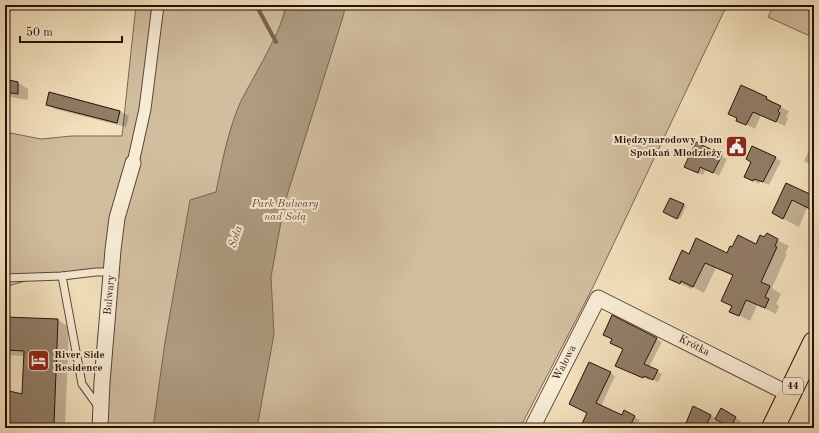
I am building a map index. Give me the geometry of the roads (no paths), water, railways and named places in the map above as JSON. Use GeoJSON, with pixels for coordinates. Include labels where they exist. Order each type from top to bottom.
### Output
{"type":"FeatureCollection","features":[{"type":"Feature","properties":{"kind":"main road","name":"44"},"geometry":{"type":"LineString","coordinates":[[773,428],[814,343]]}},
{"type":"Feature","properties":{"kind":"street"},"geometry":{"type":"LineString","coordinates":[[132,163],[146,109],[158,5]]}},
{"type":"Feature","properties":{"kind":"street","name":"Bulwary"},"geometry":{"type":"LineString","coordinates":[[100,428],[100,409],[117,218],[132,163]]}},
{"type":"Feature","properties":{"kind":"street","name":"Krótka"},"geometry":{"type":"LineString","coordinates":[[598,298],[789,394]]}},
{"type":"Feature","properties":{"kind":"street","name":"Wałowa"},"geometry":{"type":"LineString","coordinates":[[532,428],[598,298]]}},
{"type":"Feature","properties":{"kind":"lane"},"geometry":{"type":"LineString","coordinates":[[5,278],[112,272]]}},
{"type":"Feature","properties":{"kind":"lane"},"geometry":{"type":"LineString","coordinates":[[62,276],[82,384],[100,409]]}},
{"type":"Feature","properties":{"kind":"water","name":"Soła"},"geometry":{"type":"Polygon","coordinates":[[[285,5],[346,5],[284,205],[271,277],[274,334],[257,428],[153,428],[165,342],[190,200],[216,192],[232,124],[240,103],[267,54],[280,26],[285,5]]]}},
{"type":"Feature","properties":{"kind":"waterway"},"geometry":{"type":"LineString","coordinates":[[256,5],[276,42]]}},
{"type":"Feature","properties":{"kind":"place","name":"Międzynarodowy Dom Spotkań Mlodzieży"},"geometry":{"type":"Point","coordinates":[737,146]}},
{"type":"Feature","properties":{"kind":"place","name":"River Side Residence"},"geometry":{"type":"Point","coordinates":[38,361]}},
{"type":"Feature","properties":{"kind":"park label","name":"Park Bulwary nad Sołą"},"geometry":{"type":"Point","coordinates":[285,210]}}]}
